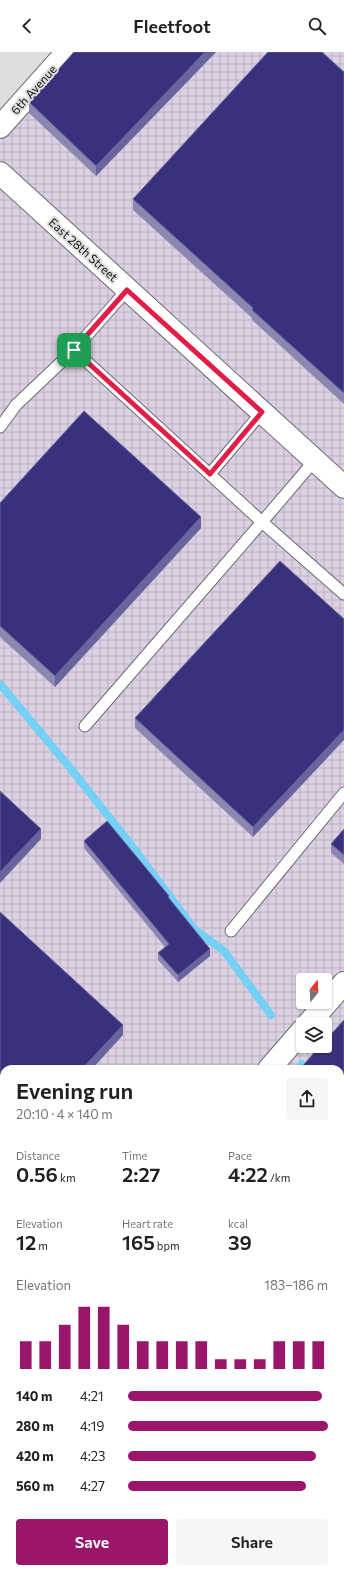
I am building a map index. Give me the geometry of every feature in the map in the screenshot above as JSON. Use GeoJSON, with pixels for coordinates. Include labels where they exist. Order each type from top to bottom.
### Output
{"type":"FeatureCollection","features":[{"type":"Feature","properties":{"kind":"street","name":"6th Avenue"},"geometry":{"type":"LineString","coordinates":[[0,127],[67,52]]}},
{"type":"Feature","properties":{"kind":"street","name":"East 28th Street"},"geometry":{"type":"LineString","coordinates":[[0,174],[344,487]]}},
{"type":"Feature","properties":{"kind":"street"},"geometry":{"type":"LineString","coordinates":[[314,1017],[344,983]]}},
{"type":"Feature","properties":{"kind":"street"},"geometry":{"type":"LineString","coordinates":[[272,1065],[296,1038]]}},
{"type":"Feature","properties":{"kind":"lane"},"geometry":{"type":"LineString","coordinates":[[0,427],[16,405],[74,350],[127,290]]}},
{"type":"Feature","properties":{"kind":"lane"},"geometry":{"type":"LineString","coordinates":[[74,350],[262,522],[344,594]]}},
{"type":"Feature","properties":{"kind":"lane"},"geometry":{"type":"LineString","coordinates":[[210,474],[262,412]]}},
{"type":"Feature","properties":{"kind":"lane"},"geometry":{"type":"LineString","coordinates":[[85,726],[315,460]]}},
{"type":"Feature","properties":{"kind":"lane"},"geometry":{"type":"LineString","coordinates":[[231,931],[344,793]]}},
{"type":"Feature","properties":{"kind":"shaded area"},"geometry":{"type":"Polygon","coordinates":[[[80,52],[344,52],[344,1065],[0,1065],[0,140],[80,52]]]}},
{"type":"Feature","properties":{"kind":"building"},"geometry":{"type":"Polygon","coordinates":[[[74,52],[205,52],[96,166],[29,102],[74,52]]]}},
{"type":"Feature","properties":{"kind":"building"},"geometry":{"type":"Polygon","coordinates":[[[268,52],[322,52],[344,72],[344,393],[133,199],[268,52]]]}},
{"type":"Feature","properties":{"kind":"building"},"geometry":{"type":"Polygon","coordinates":[[[84,411],[201,517],[55,676],[0,626],[0,503],[84,411]]]}},
{"type":"Feature","properties":{"kind":"building"},"geometry":{"type":"Polygon","coordinates":[[[280,561],[344,619],[344,730],[253,827],[135,718],[280,561]]]}},
{"type":"Feature","properties":{"kind":"building"},"geometry":{"type":"Polygon","coordinates":[[[0,791],[41,829],[0,872],[0,791]]]}},
{"type":"Feature","properties":{"kind":"building"},"geometry":{"type":"Polygon","coordinates":[[[107,821],[169,896],[168,897],[210,949],[178,975],[158,953],[169,944],[84,841],[107,821]]]}},
{"type":"Feature","properties":{"kind":"building"},"geometry":{"type":"Polygon","coordinates":[[[344,829],[344,855],[331,844],[344,829]]]}},
{"type":"Feature","properties":{"kind":"building"},"geometry":{"type":"Polygon","coordinates":[[[0,912],[123,1025],[86,1065],[0,1065],[0,912]]]}},
{"type":"Feature","properties":{"kind":"building"},"geometry":{"type":"Polygon","coordinates":[[[344,1020],[344,1065],[303,1065],[314,1053],[332,1053],[332,1033],[344,1020]]]}},
{"type":"Feature","properties":{"kind":"waterway"},"geometry":{"type":"LineString","coordinates":[[0,684],[71,769],[128,841],[194,929],[224,951],[271,1015]]}},
{"type":"Feature","properties":{"kind":"route"},"geometry":{"type":"LineString","coordinates":[[127,290],[262,412],[210,474],[74,350],[127,290]]}}]}
